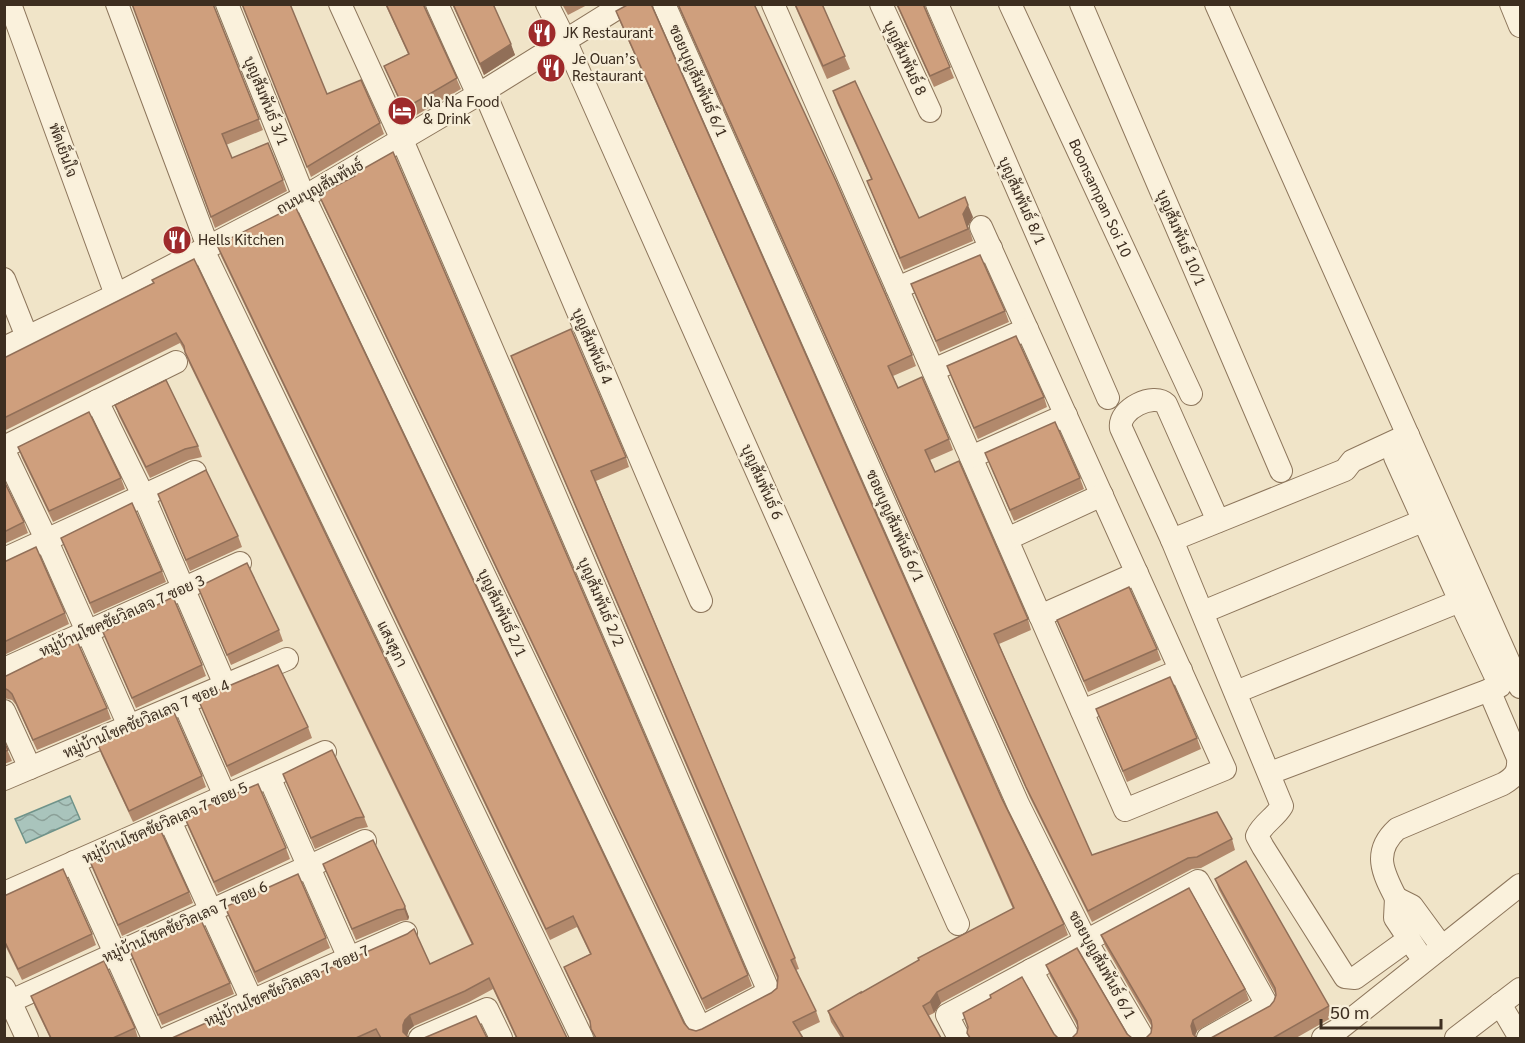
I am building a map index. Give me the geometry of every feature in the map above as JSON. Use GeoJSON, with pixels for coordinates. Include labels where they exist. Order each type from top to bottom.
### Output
{"type":"FeatureCollection","features":[{"type":"Feature","properties":{"kind":"street","name":"พัดเย็นใจ"},"geometry":{"type":"LineString","coordinates":[[10,4],[116,295]]}},
{"type":"Feature","properties":{"kind":"street","name":"แสงสุภา"},"geometry":{"type":"LineString","coordinates":[[117,4],[206,248],[582,1038]]}},
{"type":"Feature","properties":{"kind":"street","name":"บุญสัมพันธ์ 3/1"},"geometry":{"type":"LineString","coordinates":[[228,4],[304,197]]}},
{"type":"Feature","properties":{"kind":"street"},"geometry":{"type":"LineString","coordinates":[[340,4],[402,140]]}},
{"type":"Feature","properties":{"kind":"street","name":"บุญสัมพันธ์ 4"},"geometry":{"type":"LineString","coordinates":[[437,4],[481,93],[701,601]]}},
{"type":"Feature","properties":{"kind":"street","name":"บุญสัมพันธ์ 6"},"geometry":{"type":"LineString","coordinates":[[547,4],[958,924]]}},
{"type":"Feature","properties":{"kind":"street","name":"ซอยบุญสัมพันธ์ 6/1"},"geometry":{"type":"LineString","coordinates":[[664,4],[1018,804],[1086,941],[1143,1038]]}},
{"type":"Feature","properties":{"kind":"street"},"geometry":{"type":"LineString","coordinates":[[774,4],[1125,810],[1225,769],[981,227]]}},
{"type":"Feature","properties":{"kind":"street","name":"บุญสัมพันธ์ 8"},"geometry":{"type":"LineString","coordinates":[[881,4],[930,111]]}},
{"type":"Feature","properties":{"kind":"street","name":"บุญสัมพันธ์ 8/1"},"geometry":{"type":"LineString","coordinates":[[937,4],[1108,398]]}},
{"type":"Feature","properties":{"kind":"street","name":"Boonsampan Soi 10"},"geometry":{"type":"LineString","coordinates":[[1010,4],[1191,394]]}},
{"type":"Feature","properties":{"kind":"street","name":"บุญสัมพันธ์ 10/1"},"geometry":{"type":"LineString","coordinates":[[1081,4],[1281,471]]}},
{"type":"Feature","properties":{"kind":"street"},"geometry":{"type":"LineString","coordinates":[[1216,4],[1406,447],[1521,687]]}},
{"type":"Feature","properties":{"kind":"street"},"geometry":{"type":"LineString","coordinates":[[1511,4],[1521,26]]}},
{"type":"Feature","properties":{"kind":"street","name":"ถนนบุญสัมพันธ์"},"geometry":{"type":"LineString","coordinates":[[4,348],[116,295],[304,197],[481,93],[623,5]]}},
{"type":"Feature","properties":{"kind":"street","name":"บุญสัมพันธ์ 2/2"},"geometry":{"type":"LineString","coordinates":[[402,140],[770,992],[700,1028]]}},
{"type":"Feature","properties":{"kind":"street","name":"บุญสัมพันธ์ 2/1"},"geometry":{"type":"LineString","coordinates":[[304,197],[700,1028]]}},
{"type":"Feature","properties":{"kind":"street"},"geometry":{"type":"LineString","coordinates":[[897,288],[991,248]]}},
{"type":"Feature","properties":{"kind":"street"},"geometry":{"type":"LineString","coordinates":[[4,279],[27,337]]}},
{"type":"Feature","properties":{"kind":"street"},"geometry":{"type":"LineString","coordinates":[[933,370],[1027,329]]}},
{"type":"Feature","properties":{"kind":"street"},"geometry":{"type":"LineString","coordinates":[[129,726],[4,449],[176,362]]}},
{"type":"Feature","properties":{"kind":"street"},"geometry":{"type":"LineString","coordinates":[[1218,521],[1166,404],[1161,399],[1154,398],[1126,411],[1120,422],[1121,428],[1203,612],[1282,806],[1278,814],[1260,829],[1257,836],[1346,977],[1355,978],[1409,939]]}},
{"type":"Feature","properties":{"kind":"street"},"geometry":{"type":"LineString","coordinates":[[97,401],[143,495],[225,685]]}},
{"type":"Feature","properties":{"kind":"street"},"geometry":{"type":"LineString","coordinates":[[971,457],[1066,415]]}},
{"type":"Feature","properties":{"kind":"street"},"geometry":{"type":"LineString","coordinates":[[1172,540],[1345,470],[1352,461],[1406,447]]}},
{"type":"Feature","properties":{"kind":"street"},"geometry":{"type":"LineString","coordinates":[[1270,773],[1500,686],[1425,520],[1406,447]]}},
{"type":"Feature","properties":{"kind":"street"},"geometry":{"type":"LineString","coordinates":[[4,559],[195,472]]}},
{"type":"Feature","properties":{"kind":"street"},"geometry":{"type":"LineString","coordinates":[[1007,539],[1102,495]]}},
{"type":"Feature","properties":{"kind":"street"},"geometry":{"type":"LineString","coordinates":[[1203,612],[1425,520]]}},
{"type":"Feature","properties":{"kind":"street","name":"หมู่บ้านโชคชัยวิลเลจ 7 ซอย 3"},"geometry":{"type":"LineString","coordinates":[[4,669],[240,563]]}},
{"type":"Feature","properties":{"kind":"street"},"geometry":{"type":"LineString","coordinates":[[1040,616],[1137,573]]}},
{"type":"Feature","properties":{"kind":"street"},"geometry":{"type":"LineString","coordinates":[[1236,692],[1460,601]]}},
{"type":"Feature","properties":{"kind":"street","name":"หมู่บ้านโชคชัยวิลเลจ 7 ซอย 4"},"geometry":{"type":"LineString","coordinates":[[4,779],[287,659]]}},
{"type":"Feature","properties":{"kind":"street"},"geometry":{"type":"LineString","coordinates":[[1082,711],[1181,670]]}},
{"type":"Feature","properties":{"kind":"street"},"geometry":{"type":"LineString","coordinates":[[1424,962],[1395,918],[1396,898],[1383,873],[1382,866],[1385,845],[1397,829],[1503,784],[1515,776],[1519,768],[1518,758],[1489,690]]}},
{"type":"Feature","properties":{"kind":"street"},"geometry":{"type":"LineString","coordinates":[[184,703],[225,796]]}},
{"type":"Feature","properties":{"kind":"street"},"geometry":{"type":"LineString","coordinates":[[4,711],[30,768]]}},
{"type":"Feature","properties":{"kind":"street","name":"หมู่บ้านโชคชัยวิลเลจ 7 ซอย 5"},"geometry":{"type":"LineString","coordinates":[[4,893],[325,752]]}},
{"type":"Feature","properties":{"kind":"street"},"geometry":{"type":"LineString","coordinates":[[269,777],[349,958]]}},
{"type":"Feature","properties":{"kind":"street"},"geometry":{"type":"LineString","coordinates":[[170,820],[252,1001]]}},
{"type":"Feature","properties":{"kind":"street","name":"หมู่บ้านโชคชัยวิลเลจ 7 ซอย 6"},"geometry":{"type":"LineString","coordinates":[[6,1003],[365,841]]}},
{"type":"Feature","properties":{"kind":"street"},"geometry":{"type":"LineString","coordinates":[[74,862],[153,1038]]}},
{"type":"Feature","properties":{"kind":"street"},"geometry":{"type":"LineString","coordinates":[[959,1038],[947,1016],[1198,881],[1267,1005],[1208,1038]]}},
{"type":"Feature","properties":{"kind":"street"},"geometry":{"type":"LineString","coordinates":[[1323,1038],[1339,1029],[1521,885]]}},
{"type":"Feature","properties":{"kind":"street"},"geometry":{"type":"LineString","coordinates":[[1396,898],[1412,906],[1442,948]]}},
{"type":"Feature","properties":{"kind":"street","name":"หมู่บ้านโชคชัยวิลเลจ 7 ซอย 7"},"geometry":{"type":"LineString","coordinates":[[167,1038],[406,933]]}},
{"type":"Feature","properties":{"kind":"street"},"geometry":{"type":"LineString","coordinates":[[1031,970],[1069,1038]]}},
{"type":"Feature","properties":{"kind":"street"},"geometry":{"type":"LineString","coordinates":[[1456,1038],[1521,989]]}},
{"type":"Feature","properties":{"kind":"street"},"geometry":{"type":"LineString","coordinates":[[6,1003],[13,1038]]}},
{"type":"Feature","properties":{"kind":"street"},"geometry":{"type":"LineString","coordinates":[[6,1003],[27,1038]]}},
{"type":"Feature","properties":{"kind":"street"},"geometry":{"type":"LineString","coordinates":[[1500,1004],[1520,1038]]}},
{"type":"Feature","properties":{"kind":"street"},"geometry":{"type":"LineString","coordinates":[[420,1038],[487,1009],[501,1038]]}},
{"type":"Feature","properties":{"kind":"water"},"geometry":{"type":"Polygon","coordinates":[[[70,796],[80,819],[26,843],[15,819],[70,796]]]}},
{"type":"Feature","properties":{"kind":"building"},"geometry":{"type":"Polygon","coordinates":[[[132,4],[213,4],[259,119],[222,134],[232,158],[268,143],[283,180],[211,217],[132,4]]]}},
{"type":"Feature","properties":{"kind":"building"},"geometry":{"type":"Polygon","coordinates":[[[242,4],[290,4],[327,94],[361,80],[380,123],[307,167],[242,4]]]}},
{"type":"Feature","properties":{"kind":"building"},"geometry":{"type":"Polygon","coordinates":[[[386,4],[423,4],[457,78],[404,109],[384,66],[409,54],[386,4]]]}},
{"type":"Feature","properties":{"kind":"building"},"geometry":{"type":"Polygon","coordinates":[[[453,4],[493,4],[511,44],[480,64],[453,4]]]}},
{"type":"Feature","properties":{"kind":"building"},"geometry":{"type":"Polygon","coordinates":[[[629,4],[651,4],[1002,799],[1064,924],[937,992],[930,1002],[923,1006],[941,1038],[844,1038],[828,1011],[919,960],[918,958],[1014,908],[616,11],[629,4]]]}},
{"type":"Feature","properties":{"kind":"building"},"geometry":{"type":"Polygon","coordinates":[[[678,4],[754,4],[836,181],[912,355],[888,366],[898,388],[922,377],[949,439],[925,450],[935,472],[959,461],[1028,619],[994,634],[1092,855],[1217,812],[1232,839],[1197,857],[1188,858],[1088,911],[1026,787],[678,4]]]}},
{"type":"Feature","properties":{"kind":"building"},"geometry":{"type":"Polygon","coordinates":[[[795,4],[822,4],[845,56],[823,66],[795,4]]]}},
{"type":"Feature","properties":{"kind":"building"},"geometry":{"type":"Polygon","coordinates":[[[897,4],[923,4],[950,67],[930,76],[897,4]]]}},
{"type":"Feature","properties":{"kind":"building"},"geometry":{"type":"Polygon","coordinates":[[[855,81],[919,218],[965,197],[968,205],[963,214],[968,229],[900,258],[867,181],[872,179],[833,91],[855,81]]]}},
{"type":"Feature","properties":{"kind":"building"},"geometry":{"type":"Polygon","coordinates":[[[393,152],[748,975],[702,999],[319,195],[393,152]]]}},
{"type":"Feature","properties":{"kind":"building"},"geometry":{"type":"Polygon","coordinates":[[[295,206],[684,1023],[689,1029],[696,1031],[771,993],[777,988],[778,976],[511,356],[571,329],[626,457],[591,471],[795,958],[791,960],[816,1011],[793,1022],[803,1038],[596,1038],[564,967],[591,954],[573,916],[546,929],[217,245],[295,206]]]}},
{"type":"Feature","properties":{"kind":"building"},"geometry":{"type":"Polygon","coordinates":[[[980,255],[1005,311],[936,341],[911,284],[980,255]]]}},
{"type":"Feature","properties":{"kind":"building"},"geometry":{"type":"Polygon","coordinates":[[[194,259],[567,1038],[517,1038],[489,978],[410,1015],[403,1025],[403,1032],[409,1038],[381,1038],[376,1029],[356,1038],[172,1038],[414,929],[430,964],[473,944],[176,333],[4,418],[4,358],[154,283],[152,280],[194,259]]]}},
{"type":"Feature","properties":{"kind":"building"},"geometry":{"type":"Polygon","coordinates":[[[1016,336],[1044,397],[974,428],[947,366],[1016,336]]]}},
{"type":"Feature","properties":{"kind":"building"},"geometry":{"type":"Polygon","coordinates":[[[166,380],[198,446],[185,449],[146,467],[115,405],[166,380]]]}},
{"type":"Feature","properties":{"kind":"building"},"geometry":{"type":"Polygon","coordinates":[[[89,412],[121,478],[49,511],[18,447],[89,412]]]}},
{"type":"Feature","properties":{"kind":"building"},"geometry":{"type":"Polygon","coordinates":[[[1055,422],[1080,478],[1010,510],[985,453],[1055,422]]]}},
{"type":"Feature","properties":{"kind":"building"},"geometry":{"type":"Polygon","coordinates":[[[206,470],[238,536],[186,560],[158,494],[206,470]]]}},
{"type":"Feature","properties":{"kind":"building"},"geometry":{"type":"Polygon","coordinates":[[[4,481],[24,522],[4,532],[4,481]]]}},
{"type":"Feature","properties":{"kind":"building"},"geometry":{"type":"Polygon","coordinates":[[[132,503],[162,571],[90,603],[61,538],[132,503]]]}},
{"type":"Feature","properties":{"kind":"building"},"geometry":{"type":"Polygon","coordinates":[[[36,547],[65,613],[4,642],[4,562],[36,547]]]}},
{"type":"Feature","properties":{"kind":"building"},"geometry":{"type":"Polygon","coordinates":[[[247,563],[279,630],[227,655],[198,587],[247,563]]]}},
{"type":"Feature","properties":{"kind":"building"},"geometry":{"type":"Polygon","coordinates":[[[1129,587],[1157,649],[1084,681],[1057,620],[1129,587]]]}},
{"type":"Feature","properties":{"kind":"building"},"geometry":{"type":"Polygon","coordinates":[[[173,597],[202,665],[132,698],[103,632],[173,597]]]}},
{"type":"Feature","properties":{"kind":"building"},"geometry":{"type":"Polygon","coordinates":[[[77,641],[107,708],[33,740],[12,694],[4,688],[4,677],[77,641]]]}},
{"type":"Feature","properties":{"kind":"building"},"geometry":{"type":"Polygon","coordinates":[[[278,665],[308,727],[227,766],[198,699],[278,665]]]}},
{"type":"Feature","properties":{"kind":"building"},"geometry":{"type":"Polygon","coordinates":[[[1170,677],[1197,738],[1123,771],[1096,709],[1170,677]]]}},
{"type":"Feature","properties":{"kind":"building"},"geometry":{"type":"Polygon","coordinates":[[[173,710],[202,776],[129,811],[98,745],[173,710]]]}},
{"type":"Feature","properties":{"kind":"building"},"geometry":{"type":"Polygon","coordinates":[[[332,750],[364,817],[356,818],[311,838],[283,774],[332,750]]]}},
{"type":"Feature","properties":{"kind":"building"},"geometry":{"type":"Polygon","coordinates":[[[258,784],[286,848],[214,882],[184,816],[258,784]]]}},
{"type":"Feature","properties":{"kind":"building"},"geometry":{"type":"Polygon","coordinates":[[[159,827],[189,892],[118,925],[89,859],[159,827]]]}},
{"type":"Feature","properties":{"kind":"building"},"geometry":{"type":"Polygon","coordinates":[[[373,840],[405,906],[404,909],[352,929],[323,864],[373,840]]]}},
{"type":"Feature","properties":{"kind":"building"},"geometry":{"type":"Polygon","coordinates":[[[1246,861],[1329,1006],[1273,1038],[1211,1038],[1270,1006],[1276,995],[1275,988],[1215,879],[1246,861]]]}},
{"type":"Feature","properties":{"kind":"building"},"geometry":{"type":"Polygon","coordinates":[[[63,869],[92,934],[18,969],[4,940],[4,896],[63,869]]]}},
{"type":"Feature","properties":{"kind":"building"},"geometry":{"type":"Polygon","coordinates":[[[298,874],[326,938],[255,972],[225,907],[298,874]]]}},
{"type":"Feature","properties":{"kind":"building"},"geometry":{"type":"Polygon","coordinates":[[[1189,888],[1245,989],[1193,1020],[1191,1026],[1197,1038],[1146,1038],[1151,1033],[1151,1020],[1101,935],[1189,888]]]}},
{"type":"Feature","properties":{"kind":"building"},"geometry":{"type":"Polygon","coordinates":[[[200,918],[230,983],[158,1015],[130,951],[200,918]]]}},
{"type":"Feature","properties":{"kind":"building"},"geometry":{"type":"Polygon","coordinates":[[[1077,948],[1127,1034],[1132,1038],[1072,1038],[1077,1033],[1077,1021],[1046,965],[1077,948]]]}},
{"type":"Feature","properties":{"kind":"building"},"geometry":{"type":"Polygon","coordinates":[[[104,961],[135,1028],[113,1038],[51,1038],[31,996],[104,961]]]}},
{"type":"Feature","properties":{"kind":"building"},"geometry":{"type":"Polygon","coordinates":[[[1022,977],[1058,1038],[970,1038],[963,1013],[1022,977]]]}},
{"type":"Feature","properties":{"kind":"building"},"geometry":{"type":"Polygon","coordinates":[[[476,1016],[487,1038],[424,1038],[476,1016]]]}},
{"type":"Feature","properties":{"kind":"place","name":"JK Restaurant"},"geometry":{"type":"Point","coordinates":[542,33]}},
{"type":"Feature","properties":{"kind":"place","name":"Je Ouan’s Restaurant"},"geometry":{"type":"Point","coordinates":[551,68]}},
{"type":"Feature","properties":{"kind":"place","name":"Na Na Food & Drink"},"geometry":{"type":"Point","coordinates":[402,111]}},
{"type":"Feature","properties":{"kind":"place","name":"Hells Kitchen"},"geometry":{"type":"Point","coordinates":[177,240]}}]}
